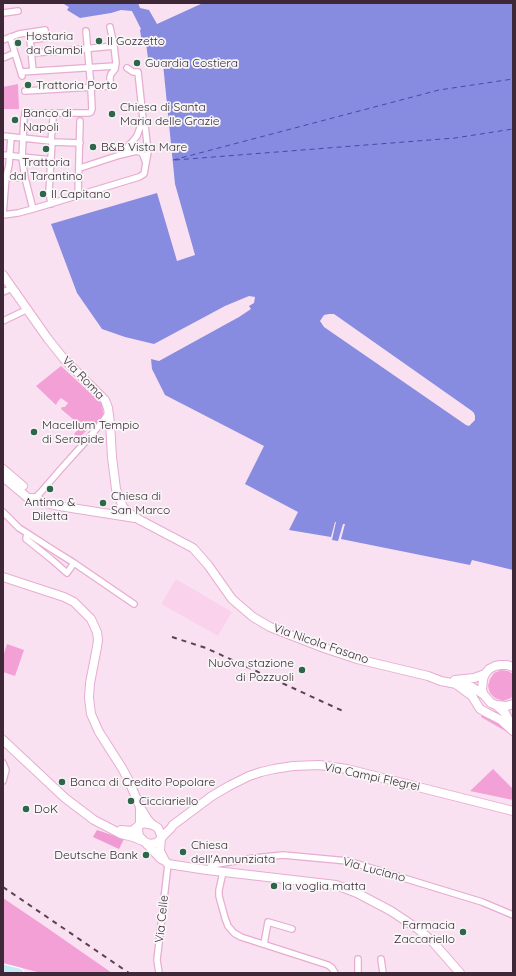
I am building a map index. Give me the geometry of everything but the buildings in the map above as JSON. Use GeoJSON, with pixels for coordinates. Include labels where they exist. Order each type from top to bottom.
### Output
{"type":"FeatureCollection","features":[{"type":"Feature","properties":{"kind":"main road"},"geometry":{"type":"LineString","coordinates":[[3,969],[19,973]]}},
{"type":"Feature","properties":{"kind":"street"},"geometry":{"type":"LineString","coordinates":[[3,13],[18,11]]}},
{"type":"Feature","properties":{"kind":"street"},"geometry":{"type":"LineString","coordinates":[[25,91],[110,86],[110,77],[116,64],[110,27]]}},
{"type":"Feature","properties":{"kind":"street"},"geometry":{"type":"LineString","coordinates":[[3,40],[24,33],[45,30],[45,38],[30,40],[32,72]]}},
{"type":"Feature","properties":{"kind":"street"},"geometry":{"type":"LineString","coordinates":[[33,209],[25,178],[22,158],[25,116],[89,114],[91,112],[91,88],[86,31]]}},
{"type":"Feature","properties":{"kind":"street"},"geometry":{"type":"LineString","coordinates":[[10,37],[22,74],[116,64]]}},
{"type":"Feature","properties":{"kind":"street"},"geometry":{"type":"LineString","coordinates":[[32,53],[61,52],[114,46]]}},
{"type":"Feature","properties":{"kind":"street"},"geometry":{"type":"LineString","coordinates":[[3,58],[15,54]]}},
{"type":"Feature","properties":{"kind":"street"},"geometry":{"type":"LineString","coordinates":[[11,137],[9,165],[5,177],[3,215],[33,209],[139,178],[144,174],[148,152],[145,124],[143,120],[138,72],[133,72],[127,68]]}},
{"type":"Feature","properties":{"kind":"street"},"geometry":{"type":"LineString","coordinates":[[51,204],[49,191],[53,119]]}},
{"type":"Feature","properties":{"kind":"street"},"geometry":{"type":"LineString","coordinates":[[120,155],[137,136],[143,120]]}},
{"type":"Feature","properties":{"kind":"street"},"geometry":{"type":"LineString","coordinates":[[78,196],[80,168],[80,121]]}},
{"type":"Feature","properties":{"kind":"street"},"geometry":{"type":"LineString","coordinates":[[3,136],[52,142],[80,143]]}},
{"type":"Feature","properties":{"kind":"street"},"geometry":{"type":"LineString","coordinates":[[80,168],[137,151],[141,152],[146,163]]}},
{"type":"Feature","properties":{"kind":"street"},"geometry":{"type":"LineString","coordinates":[[3,155],[51,160]]}},
{"type":"Feature","properties":{"kind":"street"},"geometry":{"type":"LineString","coordinates":[[5,177],[25,178]]}},
{"type":"Feature","properties":{"kind":"street","name":"Via Roma"},"geometry":{"type":"LineString","coordinates":[[3,275],[64,360],[103,397],[109,412],[113,472],[116,488],[123,507],[138,519]]}},
{"type":"Feature","properties":{"kind":"street"},"geometry":{"type":"LineString","coordinates":[[3,292],[12,288]]}},
{"type":"Feature","properties":{"kind":"street"},"geometry":{"type":"LineString","coordinates":[[3,321],[28,310]]}},
{"type":"Feature","properties":{"kind":"street"},"geometry":{"type":"LineString","coordinates":[[35,498],[103,421],[109,412]]}},
{"type":"Feature","properties":{"kind":"street"},"geometry":{"type":"LineString","coordinates":[[3,469],[35,498]]}},
{"type":"Feature","properties":{"kind":"street"},"geometry":{"type":"LineString","coordinates":[[3,477],[28,498],[35,498],[58,506],[138,519]]}},
{"type":"Feature","properties":{"kind":"street"},"geometry":{"type":"LineString","coordinates":[[3,512],[19,528],[134,604]]}},
{"type":"Feature","properties":{"kind":"street","name":"Via Nicola Fasano"},"geometry":{"type":"LineString","coordinates":[[138,519],[193,548],[208,565],[232,599],[253,617],[266,625],[324,648],[357,658],[472,687],[506,713],[513,730]]}},
{"type":"Feature","properties":{"kind":"street"},"geometry":{"type":"LineString","coordinates":[[27,533],[26,539],[67,573],[74,563]]}},
{"type":"Feature","properties":{"kind":"street"},"geometry":{"type":"LineString","coordinates":[[42,552],[46,546]]}},
{"type":"Feature","properties":{"kind":"street"},"geometry":{"type":"LineString","coordinates":[[51,559],[55,552]]}},
{"type":"Feature","properties":{"kind":"street"},"geometry":{"type":"LineString","coordinates":[[3,577],[64,597],[74,602],[92,619],[97,632],[98,640],[89,690],[91,714],[98,732],[129,781],[140,807],[148,820],[158,828],[161,835],[160,851],[166,863]]}},
{"type":"Feature","properties":{"kind":"street"},"geometry":{"type":"LineString","coordinates":[[484,695],[482,690],[483,679],[485,674],[490,669],[500,665],[513,667]]}},
{"type":"Feature","properties":{"kind":"street"},"geometry":{"type":"LineString","coordinates":[[450,682],[474,678],[485,674]]}},
{"type":"Feature","properties":{"kind":"street"},"geometry":{"type":"LineString","coordinates":[[450,682],[472,696],[480,709],[501,720],[513,730]]}},
{"type":"Feature","properties":{"kind":"street"},"geometry":{"type":"LineString","coordinates":[[496,705],[507,706],[513,704]]}},
{"type":"Feature","properties":{"kind":"street"},"geometry":{"type":"LineString","coordinates":[[3,740],[65,798],[94,820],[121,834],[144,842],[153,844],[160,840]]}},
{"type":"Feature","properties":{"kind":"street"},"geometry":{"type":"LineString","coordinates":[[3,763],[6,770],[3,781]]}},
{"type":"Feature","properties":{"kind":"street","name":"Via Campi Flegrei"},"geometry":{"type":"LineString","coordinates":[[160,840],[173,825],[212,796],[238,781],[249,776],[274,769],[302,765],[328,766],[348,769],[513,811]]}},
{"type":"Feature","properties":{"kind":"street"},"geometry":{"type":"LineString","coordinates":[[140,807],[140,822],[138,826],[139,836],[166,863],[223,872],[336,885],[357,893],[392,911],[418,929],[460,973]]}},
{"type":"Feature","properties":{"kind":"street"},"geometry":{"type":"LineString","coordinates":[[115,831],[132,831],[144,823],[158,826],[169,824],[173,825]]}},
{"type":"Feature","properties":{"kind":"street","name":"Via Luciano"},"geometry":{"type":"LineString","coordinates":[[208,870],[211,866],[217,864],[282,855],[348,861],[482,902],[513,915]]}},
{"type":"Feature","properties":{"kind":"street","name":"Via Celle"},"geometry":{"type":"LineString","coordinates":[[159,973],[157,960],[166,863]]}},
{"type":"Feature","properties":{"kind":"street"},"geometry":{"type":"LineString","coordinates":[[223,872],[219,896],[228,926],[234,933],[241,937],[328,965],[335,973]]}},
{"type":"Feature","properties":{"kind":"street"},"geometry":{"type":"LineString","coordinates":[[264,944],[268,922],[292,929]]}},
{"type":"Feature","properties":{"kind":"street"},"geometry":{"type":"LineString","coordinates":[[381,959],[382,973]]}},
{"type":"Feature","properties":{"kind":"street"},"geometry":{"type":"LineString","coordinates":[[358,960],[358,973]]}},
{"type":"Feature","properties":{"kind":"shaded area"},"geometry":{"type":"Polygon","coordinates":[[[18,84],[19,109],[3,109],[3,87],[18,84]]]}},
{"type":"Feature","properties":{"kind":"shaded area"},"geometry":{"type":"Polygon","coordinates":[[[61,366],[102,404],[103,418],[92,430],[89,429],[79,438],[74,434],[81,426],[61,409],[68,403],[61,398],[56,405],[36,386],[61,366]]]}},
{"type":"Feature","properties":{"kind":"shaded area"},"geometry":{"type":"Polygon","coordinates":[[[176,579],[232,612],[218,636],[161,604],[176,579]]]}},
{"type":"Feature","properties":{"kind":"shaded area"},"geometry":{"type":"Polygon","coordinates":[[[7,644],[24,650],[15,676],[3,672],[3,657],[7,644]]]}},
{"type":"Feature","properties":{"kind":"shaded area"},"geometry":{"type":"Polygon","coordinates":[[[501,670],[508,671],[513,674],[513,697],[503,701],[495,698],[490,693],[488,686],[494,673],[501,670]]]}},
{"type":"Feature","properties":{"kind":"shaded area"},"geometry":{"type":"Polygon","coordinates":[[[482,715],[497,721],[508,731],[507,732],[481,717],[482,715]]]}},
{"type":"Feature","properties":{"kind":"shaded area"},"geometry":{"type":"Polygon","coordinates":[[[493,769],[513,789],[513,800],[470,791],[493,769]]]}},
{"type":"Feature","properties":{"kind":"shaded area"},"geometry":{"type":"Polygon","coordinates":[[[97,830],[124,839],[119,849],[93,837],[97,830]]]}},
{"type":"Feature","properties":{"kind":"shaded area"},"geometry":{"type":"Polygon","coordinates":[[[3,898],[112,973],[41,973],[3,963],[3,898]]]}},
{"type":"Feature","properties":{"kind":"water"},"geometry":{"type":"Polygon","coordinates":[[[62,3],[138,3],[140,8],[149,10],[157,24],[203,3],[513,3],[513,570],[472,560],[470,565],[341,539],[345,524],[343,524],[338,541],[332,540],[336,522],[331,537],[289,530],[298,512],[245,484],[264,446],[165,395],[152,369],[151,359],[159,361],[239,317],[251,309],[249,306],[254,303],[255,297],[249,296],[225,306],[154,344],[125,337],[102,329],[77,293],[51,224],[157,193],[177,261],[195,255],[175,184],[163,64],[149,66],[146,43],[142,43],[141,29],[132,11],[121,10],[80,18],[67,10],[69,7],[62,3]],[[334,314],[324,315],[320,321],[324,327],[466,425],[469,426],[475,420],[474,413],[472,411],[334,314]]]}},
{"type":"Feature","properties":{"kind":"ferry route"},"geometry":{"type":"LineString","coordinates":[[173,160],[439,90],[513,79]]}},
{"type":"Feature","properties":{"kind":"ferry route"},"geometry":{"type":"LineString","coordinates":[[175,160],[455,138],[513,129]]}},
{"type":"Feature","properties":{"kind":"railway"},"geometry":{"type":"LineString","coordinates":[[172,637],[206,648],[345,712]]}},
{"type":"Feature","properties":{"kind":"railway"},"geometry":{"type":"LineString","coordinates":[[3,887],[129,973]]}},
{"type":"Feature","properties":{"kind":"place","name":"Il Gozzetto"},"geometry":{"type":"Point","coordinates":[99,41]}},
{"type":"Feature","properties":{"kind":"place","name":"Hostaria da Giambi"},"geometry":{"type":"Point","coordinates":[18,43]}},
{"type":"Feature","properties":{"kind":"place","name":"Guardia Costiera"},"geometry":{"type":"Point","coordinates":[137,63]}},
{"type":"Feature","properties":{"kind":"place","name":"Trattoria Porto"},"geometry":{"type":"Point","coordinates":[28,85]}},
{"type":"Feature","properties":{"kind":"place","name":"Chiesa di Santa Maria delle Grazie"},"geometry":{"type":"Point","coordinates":[112,114]}},
{"type":"Feature","properties":{"kind":"place","name":"Banco di Napoli"},"geometry":{"type":"Point","coordinates":[15,120]}},
{"type":"Feature","properties":{"kind":"place","name":"B&B Vista Mare"},"geometry":{"type":"Point","coordinates":[93,147]}},
{"type":"Feature","properties":{"kind":"place","name":"Trattoria dal Tarantino"},"geometry":{"type":"Point","coordinates":[46,149]}},
{"type":"Feature","properties":{"kind":"place","name":"Il Capitano"},"geometry":{"type":"Point","coordinates":[43,194]}},
{"type":"Feature","properties":{"kind":"place","name":"Macellum Tempio di Serapide"},"geometry":{"type":"Point","coordinates":[34,432]}},
{"type":"Feature","properties":{"kind":"place","name":"Antimo & Diletta"},"geometry":{"type":"Point","coordinates":[50,489]}},
{"type":"Feature","properties":{"kind":"place","name":"Chiesa di San Marco"},"geometry":{"type":"Point","coordinates":[103,503]}},
{"type":"Feature","properties":{"kind":"place","name":"Nuova stazione di Pozzuoli"},"geometry":{"type":"Point","coordinates":[302,670]}},
{"type":"Feature","properties":{"kind":"place","name":"Banca di Credito Popolare"},"geometry":{"type":"Point","coordinates":[62,782]}},
{"type":"Feature","properties":{"kind":"place","name":"Cicciariello"},"geometry":{"type":"Point","coordinates":[131,801]}},
{"type":"Feature","properties":{"kind":"place","name":"DoK"},"geometry":{"type":"Point","coordinates":[26,809]}},
{"type":"Feature","properties":{"kind":"place","name":"Chiesa dell'Annunziata"},"geometry":{"type":"Point","coordinates":[183,852]}},
{"type":"Feature","properties":{"kind":"place","name":"Deutsche Bank"},"geometry":{"type":"Point","coordinates":[146,855]}},
{"type":"Feature","properties":{"kind":"place","name":"la voglia matta"},"geometry":{"type":"Point","coordinates":[274,886]}},
{"type":"Feature","properties":{"kind":"place","name":"Farmacia Zaccariello"},"geometry":{"type":"Point","coordinates":[463,932]}}]}
